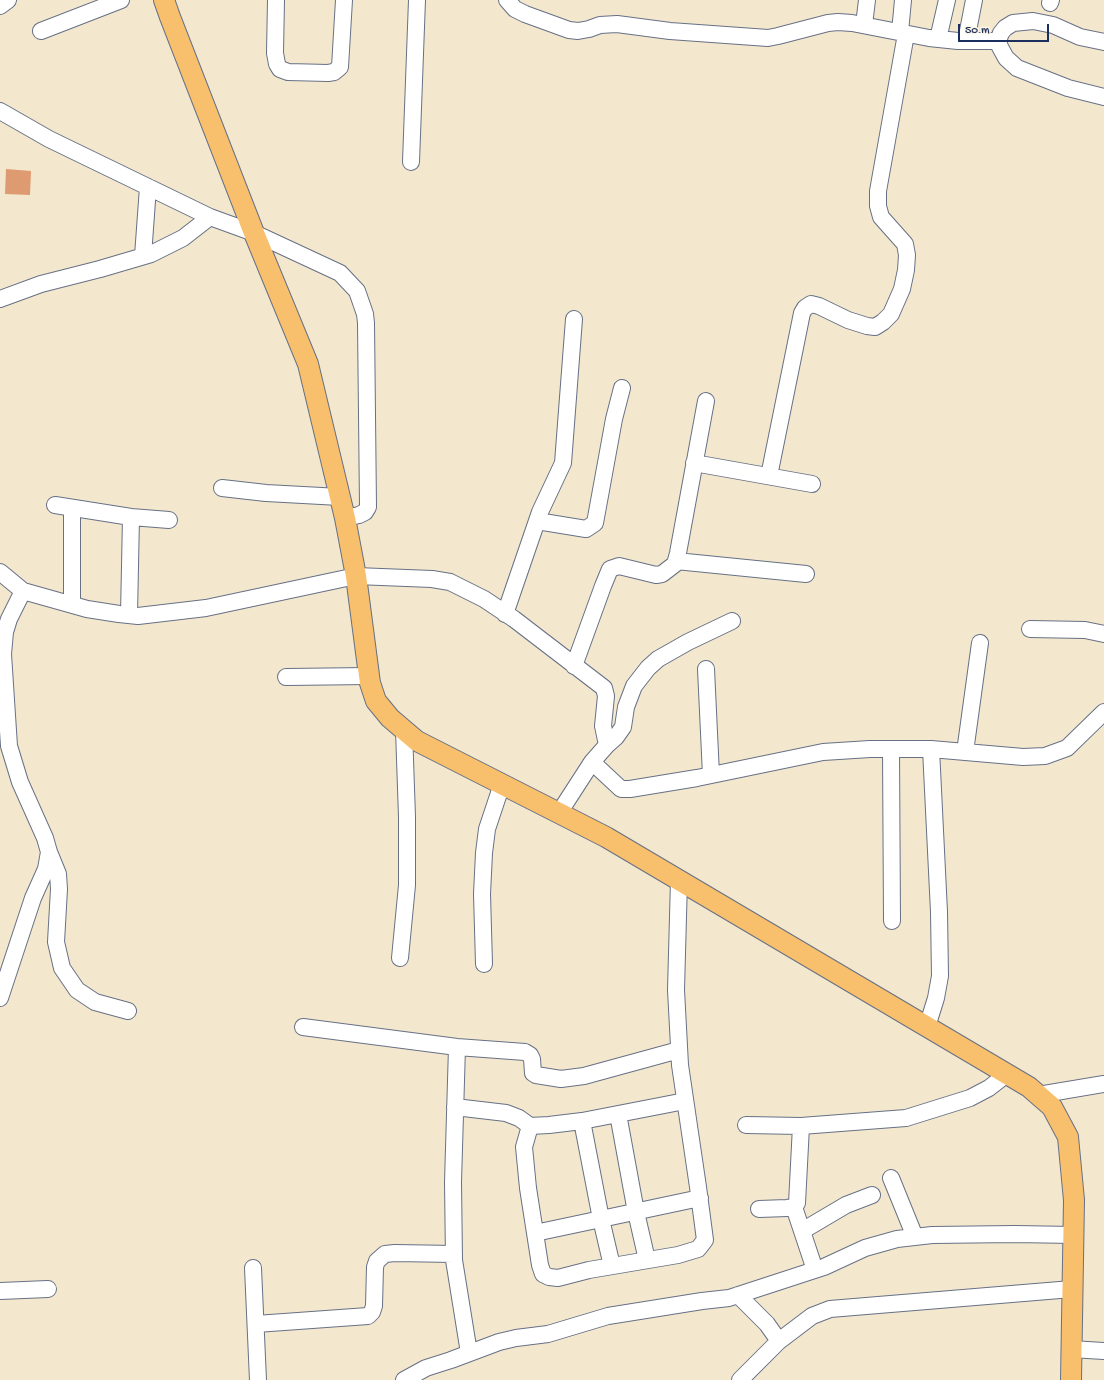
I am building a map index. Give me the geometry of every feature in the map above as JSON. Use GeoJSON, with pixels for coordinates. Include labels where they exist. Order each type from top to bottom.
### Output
{"type":"FeatureCollection","features":[{"type":"Feature","properties":{"kind":"main road"},"geometry":{"type":"LineString","coordinates":[[164,0],[254,232],[308,364],[345,518],[356,576],[370,683],[376,701],[390,718],[417,741],[606,837],[1030,1087],[1052,1107],[1068,1138],[1074,1200],[1070,1380]]}},
{"type":"Feature","properties":{"kind":"street"},"geometry":{"type":"LineString","coordinates":[[0,6],[8,0]]}},
{"type":"Feature","properties":{"kind":"street"},"geometry":{"type":"LineString","coordinates":[[41,31],[121,0]]}},
{"type":"Feature","properties":{"kind":"street"},"geometry":{"type":"LineString","coordinates":[[276,0],[275,53],[277,64],[280,69],[288,72],[328,73],[334,72],[340,67],[344,0]]}},
{"type":"Feature","properties":{"kind":"street"},"geometry":{"type":"LineString","coordinates":[[411,162],[417,0]]}},
{"type":"Feature","properties":{"kind":"street"},"geometry":{"type":"LineString","coordinates":[[507,0],[515,9],[525,14],[569,30],[578,31],[600,25],[617,24],[670,31],[768,38],[828,23],[838,22],[864,25],[938,39],[998,41]]}},
{"type":"Feature","properties":{"kind":"street"},"geometry":{"type":"LineString","coordinates":[[864,25],[867,0]]}},
{"type":"Feature","properties":{"kind":"street"},"geometry":{"type":"LineString","coordinates":[[769,476],[802,313],[805,308],[811,304],[819,306],[848,320],[867,326],[875,326],[883,322],[891,314],[902,289],[907,256],[905,244],[881,217],[878,206],[878,191],[903,33],[903,0]]}},
{"type":"Feature","properties":{"kind":"street"},"geometry":{"type":"LineString","coordinates":[[938,39],[947,0]]}},
{"type":"Feature","properties":{"kind":"street"},"geometry":{"type":"LineString","coordinates":[[966,41],[974,0]]}},
{"type":"Feature","properties":{"kind":"street"},"geometry":{"type":"LineString","coordinates":[[1104,42],[1080,38],[1053,25],[1033,21],[1013,23],[1005,28],[998,41],[1006,58],[1017,68],[1068,88],[1104,97]]}},
{"type":"Feature","properties":{"kind":"street"},"geometry":{"type":"LineString","coordinates":[[0,111],[50,139],[210,217],[254,232],[340,273],[349,282],[357,292],[366,323],[368,507],[365,512],[359,515],[345,518]]}},
{"type":"Feature","properties":{"kind":"street"},"geometry":{"type":"LineString","coordinates":[[143,256],[148,187]]}},
{"type":"Feature","properties":{"kind":"street"},"geometry":{"type":"LineString","coordinates":[[0,299],[41,284],[143,256],[184,238],[210,217]]}},
{"type":"Feature","properties":{"kind":"street"},"geometry":{"type":"LineString","coordinates":[[505,614],[537,522],[563,463],[574,319]]}},
{"type":"Feature","properties":{"kind":"street"},"geometry":{"type":"LineString","coordinates":[[537,522],[586,529],[595,523],[614,419],[622,388]]}},
{"type":"Feature","properties":{"kind":"street"},"geometry":{"type":"LineString","coordinates":[[574,666],[602,586],[610,570],[619,566],[656,575],[662,574],[675,564],[706,401]]}},
{"type":"Feature","properties":{"kind":"street"},"geometry":{"type":"LineString","coordinates":[[694,463],[812,484]]}},
{"type":"Feature","properties":{"kind":"street"},"geometry":{"type":"LineString","coordinates":[[222,488],[266,493],[340,497]]}},
{"type":"Feature","properties":{"kind":"street"},"geometry":{"type":"LineString","coordinates":[[55,505],[169,520]]}},
{"type":"Feature","properties":{"kind":"street"},"geometry":{"type":"LineString","coordinates":[[72,508],[72,604]]}},
{"type":"Feature","properties":{"kind":"street"},"geometry":{"type":"LineString","coordinates":[[129,615],[131,516]]}},
{"type":"Feature","properties":{"kind":"street"},"geometry":{"type":"LineString","coordinates":[[676,561],[806,574]]}},
{"type":"Feature","properties":{"kind":"street"},"geometry":{"type":"LineString","coordinates":[[0,572],[23,591],[94,610],[129,615],[157,614],[206,608],[356,576],[432,579],[450,582],[484,599],[601,685],[605,690],[603,726],[607,745]]}},
{"type":"Feature","properties":{"kind":"street"},"geometry":{"type":"LineString","coordinates":[[23,591],[9,619],[5,632],[3,654],[4,748],[45,838],[58,874],[59,889],[56,942],[62,968],[77,990],[95,1002],[128,1011]]}},
{"type":"Feature","properties":{"kind":"street"},"geometry":{"type":"LineString","coordinates":[[559,813],[592,762],[616,737],[623,727],[626,707],[634,686],[648,668],[658,659],[670,652],[732,621]]}},
{"type":"Feature","properties":{"kind":"street"},"geometry":{"type":"LineString","coordinates":[[1030,629],[1084,630],[1104,634]]}},
{"type":"Feature","properties":{"kind":"street"},"geometry":{"type":"LineString","coordinates":[[965,752],[980,643]]}},
{"type":"Feature","properties":{"kind":"street"},"geometry":{"type":"LineString","coordinates":[[706,669],[711,775]]}},
{"type":"Feature","properties":{"kind":"street"},"geometry":{"type":"LineString","coordinates":[[286,677],[369,676]]}},
{"type":"Feature","properties":{"kind":"street"},"geometry":{"type":"LineString","coordinates":[[592,762],[621,789],[630,789],[711,775],[823,752],[931,749],[1023,757],[1045,756],[1067,748],[1104,712]]}},
{"type":"Feature","properties":{"kind":"street"},"geometry":{"type":"LineString","coordinates":[[400,958],[407,885],[407,817],[404,730]]}},
{"type":"Feature","properties":{"kind":"street"},"geometry":{"type":"LineString","coordinates":[[891,749],[892,921]]}},
{"type":"Feature","properties":{"kind":"street"},"geometry":{"type":"LineString","coordinates":[[927,1027],[936,998],[940,976],[931,749]]}},
{"type":"Feature","properties":{"kind":"street"},"geometry":{"type":"LineString","coordinates":[[484,964],[482,894],[484,852],[487,829],[502,784]]}},
{"type":"Feature","properties":{"kind":"street"},"geometry":{"type":"LineString","coordinates":[[0,998],[33,898],[46,869],[49,852]]}},
{"type":"Feature","properties":{"kind":"street"},"geometry":{"type":"LineString","coordinates":[[530,1126],[524,1147],[528,1188],[540,1265],[543,1274],[549,1277],[558,1278],[589,1270],[678,1255],[698,1249],[703,1244],[705,1240],[700,1198],[685,1101],[679,1050],[676,990],[679,880]]}},
{"type":"Feature","properties":{"kind":"street"},"geometry":{"type":"LineString","coordinates":[[303,1027],[457,1047],[525,1052],[530,1055],[532,1059],[534,1073],[536,1075],[561,1079],[584,1076],[679,1050]]}},
{"type":"Feature","properties":{"kind":"street"},"geometry":{"type":"LineString","coordinates":[[457,1047],[453,1182],[454,1254],[462,1316],[469,1353]]}},
{"type":"Feature","properties":{"kind":"street"},"geometry":{"type":"LineString","coordinates":[[746,1125],[801,1126],[906,1118],[970,1098],[989,1088],[1006,1074]]}},
{"type":"Feature","properties":{"kind":"street"},"geometry":{"type":"LineString","coordinates":[[1038,1095],[1104,1084]]}},
{"type":"Feature","properties":{"kind":"street"},"geometry":{"type":"LineString","coordinates":[[455,1107],[506,1113],[518,1118],[530,1126],[582,1121],[685,1101]]}},
{"type":"Feature","properties":{"kind":"street"},"geometry":{"type":"LineString","coordinates":[[618,1114],[636,1212],[647,1260]]}},
{"type":"Feature","properties":{"kind":"street"},"geometry":{"type":"LineString","coordinates":[[582,1121],[601,1219],[612,1266]]}},
{"type":"Feature","properties":{"kind":"street"},"geometry":{"type":"LineString","coordinates":[[794,1207],[797,1203],[798,1197],[801,1126]]}},
{"type":"Feature","properties":{"kind":"street"},"geometry":{"type":"LineString","coordinates":[[891,1178],[915,1237]]}},
{"type":"Feature","properties":{"kind":"street"},"geometry":{"type":"LineString","coordinates":[[802,1231],[846,1205],[872,1196]]}},
{"type":"Feature","properties":{"kind":"street"},"geometry":{"type":"LineString","coordinates":[[535,1232],[700,1198]]}},
{"type":"Feature","properties":{"kind":"street"},"geometry":{"type":"LineString","coordinates":[[759,1209],[794,1207]]}},
{"type":"Feature","properties":{"kind":"street"},"geometry":{"type":"LineString","coordinates":[[794,1207],[815,1270]]}},
{"type":"Feature","properties":{"kind":"street"},"geometry":{"type":"LineString","coordinates":[[404,1380],[426,1368],[499,1342],[516,1338],[548,1334],[608,1316],[729,1298],[815,1270],[865,1248],[897,1239],[932,1235],[1073,1235]]}},
{"type":"Feature","properties":{"kind":"street"},"geometry":{"type":"LineString","coordinates":[[256,1324],[368,1316],[372,1312],[374,1306],[375,1267],[377,1261],[385,1254],[454,1254]]}},
{"type":"Feature","properties":{"kind":"street"},"geometry":{"type":"LineString","coordinates":[[253,1268],[258,1380]]}},
{"type":"Feature","properties":{"kind":"street"},"geometry":{"type":"LineString","coordinates":[[0,1291],[48,1289]]}},
{"type":"Feature","properties":{"kind":"street"},"geometry":{"type":"LineString","coordinates":[[740,1380],[774,1334],[830,1308],[1072,1289]]}},
{"type":"Feature","properties":{"kind":"street"},"geometry":{"type":"LineString","coordinates":[[738,1295],[774,1334]]}},
{"type":"Feature","properties":{"kind":"street"},"geometry":{"type":"LineString","coordinates":[[1071,1349],[1104,1351]]}},
{"type":"Feature","properties":{"kind":"building"},"geometry":{"type":"Polygon","coordinates":[[[6,169],[31,171],[30,195],[5,194],[6,169]]]}}]}
